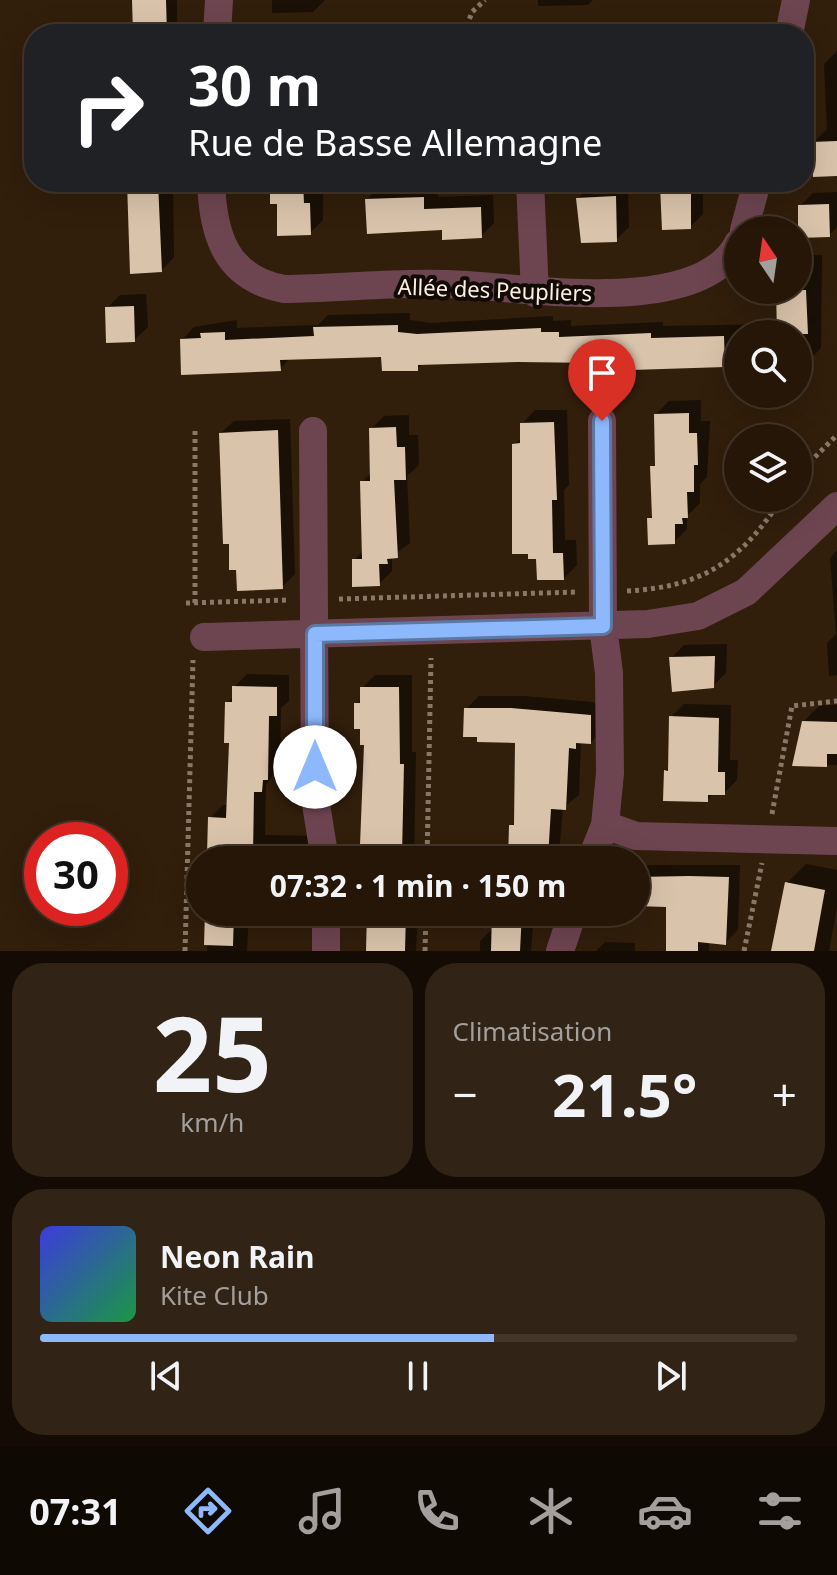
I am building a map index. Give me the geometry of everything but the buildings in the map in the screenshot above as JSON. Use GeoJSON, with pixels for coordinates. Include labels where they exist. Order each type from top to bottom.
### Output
{"type":"FeatureCollection","features":[{"type":"Feature","properties":{"kind":"street"},"geometry":{"type":"LineString","coordinates":[[218,24],[219,0]]}},
{"type":"Feature","properties":{"kind":"street"},"geometry":{"type":"LineString","coordinates":[[791,24],[796,0]]}},
{"type":"Feature","properties":{"kind":"street","name":"Allée des Peupliers"},"geometry":{"type":"LineString","coordinates":[[212,192],[220,243],[237,268],[263,285],[284,289],[466,285],[535,293],[644,292],[673,285],[724,260]]}},
{"type":"Feature","properties":{"kind":"street"},"geometry":{"type":"LineString","coordinates":[[530,192],[535,293]]}},
{"type":"Feature","properties":{"kind":"street"},"geometry":{"type":"LineString","coordinates":[[748,216],[754,192]]}},
{"type":"Feature","properties":{"kind":"street"},"geometry":{"type":"LineString","coordinates":[[597,846],[605,825],[610,773],[609,688],[603,626],[602,421]]}},
{"type":"Feature","properties":{"kind":"street"},"geometry":{"type":"LineString","coordinates":[[313,431],[315,798],[323,846]]}},
{"type":"Feature","properties":{"kind":"street"},"geometry":{"type":"LineString","coordinates":[[204,637],[603,626],[648,624],[698,616],[746,592],[837,506]]}},
{"type":"Feature","properties":{"kind":"street"},"geometry":{"type":"LineString","coordinates":[[605,825],[636,836],[837,841]]}},
{"type":"Feature","properties":{"kind":"street"},"geometry":{"type":"LineString","coordinates":[[326,926],[326,951]]}},
{"type":"Feature","properties":{"kind":"street"},"geometry":{"type":"LineString","coordinates":[[560,951],[568,926]]}},
{"type":"Feature","properties":{"kind":"path"},"geometry":{"type":"LineString","coordinates":[[468,24],[472,12],[485,0]]}},
{"type":"Feature","properties":{"kind":"path"},"geometry":{"type":"LineString","coordinates":[[195,428],[195,603]]}},
{"type":"Feature","properties":{"kind":"path"},"geometry":{"type":"LineString","coordinates":[[812,460],[837,435]]}},
{"type":"Feature","properties":{"kind":"path"},"geometry":{"type":"LineString","coordinates":[[186,603],[603,591],[678,585],[709,573],[736,557],[771,512]]}},
{"type":"Feature","properties":{"kind":"path"},"geometry":{"type":"LineString","coordinates":[[185,951],[193,650],[204,637]]}},
{"type":"Feature","properties":{"kind":"path"},"geometry":{"type":"LineString","coordinates":[[427,846],[431,658]]}},
{"type":"Feature","properties":{"kind":"path"},"geometry":{"type":"LineString","coordinates":[[770,825],[792,706],[837,701]]}},
{"type":"Feature","properties":{"kind":"path"},"geometry":{"type":"LineString","coordinates":[[744,951],[762,862]]}},
{"type":"Feature","properties":{"kind":"path"},"geometry":{"type":"LineString","coordinates":[[425,951],[426,926]]}},
{"type":"Feature","properties":{"kind":"route"},"geometry":{"type":"LineString","coordinates":[[315,767],[315,634],[603,626],[602,421]]}}]}
